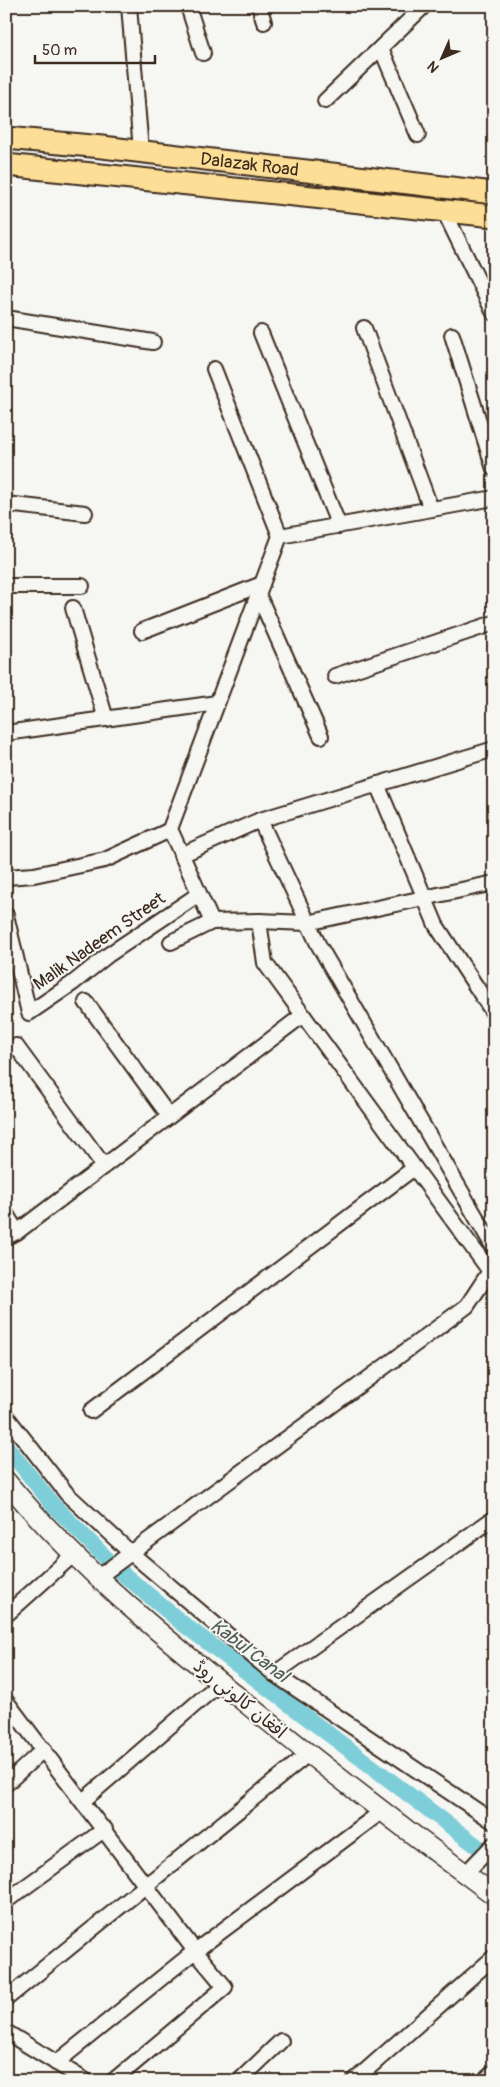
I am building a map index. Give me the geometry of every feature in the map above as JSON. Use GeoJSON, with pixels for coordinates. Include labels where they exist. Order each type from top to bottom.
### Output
{"type":"FeatureCollection","features":[{"type":"Feature","properties":{"kind":"main road","name":"Dalazak Road"},"geometry":{"type":"LineString","coordinates":[[6,138],[141,151],[494,193]]}},
{"type":"Feature","properties":{"kind":"main road","name":"Dalazak Road"},"geometry":{"type":"LineString","coordinates":[[6,165],[494,216]]}},
{"type":"Feature","properties":{"kind":"main road"},"geometry":{"type":"LineString","coordinates":[[448,211],[453,188]]}},
{"type":"Feature","properties":{"kind":"main road","name":"افغان کالونی روڈ"},"geometry":{"type":"LineString","coordinates":[[6,1481],[73,1555],[100,1576],[167,1641],[381,1812],[469,1870],[494,1895]]}},
{"type":"Feature","properties":{"kind":"street"},"geometry":{"type":"LineString","coordinates":[[129,6],[141,151]]}},
{"type":"Feature","properties":{"kind":"street"},"geometry":{"type":"LineString","coordinates":[[188,6],[203,54]]}},
{"type":"Feature","properties":{"kind":"street"},"geometry":{"type":"LineString","coordinates":[[259,6],[264,22]]}},
{"type":"Feature","properties":{"kind":"street"},"geometry":{"type":"LineString","coordinates":[[325,101],[424,6]]}},
{"type":"Feature","properties":{"kind":"street"},"geometry":{"type":"LineString","coordinates":[[381,48],[418,134]]}},
{"type":"Feature","properties":{"kind":"street"},"geometry":{"type":"LineString","coordinates":[[448,211],[493,310]]}},
{"type":"Feature","properties":{"kind":"street"},"geometry":{"type":"LineString","coordinates":[[6,318],[153,342]]}},
{"type":"Feature","properties":{"kind":"street"},"geometry":{"type":"LineString","coordinates":[[364,328],[431,509]]}},
{"type":"Feature","properties":{"kind":"street"},"geometry":{"type":"LineString","coordinates":[[261,332],[339,526]]}},
{"type":"Feature","properties":{"kind":"street"},"geometry":{"type":"LineString","coordinates":[[452,335],[494,469]]}},
{"type":"Feature","properties":{"kind":"street"},"geometry":{"type":"LineString","coordinates":[[212,922],[170,830],[280,536],[214,370]]}},
{"type":"Feature","properties":{"kind":"street"},"geometry":{"type":"LineString","coordinates":[[280,536],[494,498]]}},
{"type":"Feature","properties":{"kind":"street"},"geometry":{"type":"LineString","coordinates":[[6,504],[85,513]]}},
{"type":"Feature","properties":{"kind":"street"},"geometry":{"type":"LineString","coordinates":[[6,586],[82,586]]}},
{"type":"Feature","properties":{"kind":"street"},"geometry":{"type":"LineString","coordinates":[[142,631],[260,589]]}},
{"type":"Feature","properties":{"kind":"street"},"geometry":{"type":"LineString","coordinates":[[260,589],[321,736]]}},
{"type":"Feature","properties":{"kind":"street"},"geometry":{"type":"LineString","coordinates":[[72,608],[106,719]]}},
{"type":"Feature","properties":{"kind":"street"},"geometry":{"type":"LineString","coordinates":[[335,676],[494,623]]}},
{"type":"Feature","properties":{"kind":"street"},"geometry":{"type":"LineString","coordinates":[[6,733],[217,703]]}},
{"type":"Feature","properties":{"kind":"street"},"geometry":{"type":"LineString","coordinates":[[181,855],[260,820],[494,749]]}},
{"type":"Feature","properties":{"kind":"street"},"geometry":{"type":"LineString","coordinates":[[377,784],[436,924],[494,1014]]}},
{"type":"Feature","properties":{"kind":"street"},"geometry":{"type":"LineString","coordinates":[[260,820],[307,923],[494,1248]]}},
{"type":"Feature","properties":{"kind":"street"},"geometry":{"type":"LineString","coordinates":[[6,876],[34,875],[104,860],[170,830]]}},
{"type":"Feature","properties":{"kind":"street"},"geometry":{"type":"LineString","coordinates":[[171,942],[212,922],[307,923],[494,882]]}},
{"type":"Feature","properties":{"kind":"street","name":"Malik Nadeem Street"},"geometry":{"type":"LineString","coordinates":[[6,915],[29,1012],[73,983],[116,949],[199,894]]}},
{"type":"Feature","properties":{"kind":"street"},"geometry":{"type":"LineString","coordinates":[[100,1576],[467,1306],[491,1268],[414,1168],[265,963],[259,921]]}},
{"type":"Feature","properties":{"kind":"street"},"geometry":{"type":"LineString","coordinates":[[86,1002],[169,1116]]}},
{"type":"Feature","properties":{"kind":"street"},"geometry":{"type":"LineString","coordinates":[[6,1214],[12,1235],[303,1015]]}},
{"type":"Feature","properties":{"kind":"street"},"geometry":{"type":"LineString","coordinates":[[16,1046],[104,1166]]}},
{"type":"Feature","properties":{"kind":"street"},"geometry":{"type":"LineString","coordinates":[[91,1411],[414,1168]]}},
{"type":"Feature","properties":{"kind":"street"},"geometry":{"type":"LineString","coordinates":[[6,1416],[66,1494],[129,1554],[274,1674],[494,1822]]}},
{"type":"Feature","properties":{"kind":"street"},"geometry":{"type":"LineString","coordinates":[[274,1674],[494,1518]]}},
{"type":"Feature","properties":{"kind":"street"},"geometry":{"type":"LineString","coordinates":[[6,1615],[73,1555]]}},
{"type":"Feature","properties":{"kind":"street"},"geometry":{"type":"LineString","coordinates":[[83,1800],[220,1683]]}},
{"type":"Feature","properties":{"kind":"street"},"geometry":{"type":"LineString","coordinates":[[6,1701],[105,1829],[195,1951],[225,1986],[113,2081]]}},
{"type":"Feature","properties":{"kind":"street"},"geometry":{"type":"LineString","coordinates":[[6,1784],[44,1749]]}},
{"type":"Feature","properties":{"kind":"street"},"geometry":{"type":"LineString","coordinates":[[6,1999],[308,1754]]}},
{"type":"Feature","properties":{"kind":"street"},"geometry":{"type":"LineString","coordinates":[[56,2063],[195,1951],[381,1812]]}},
{"type":"Feature","properties":{"kind":"street"},"geometry":{"type":"LineString","coordinates":[[6,1901],[105,1829]]}},
{"type":"Feature","properties":{"kind":"street"},"geometry":{"type":"LineString","coordinates":[[469,1870],[494,1844]]}},
{"type":"Feature","properties":{"kind":"street"},"geometry":{"type":"LineString","coordinates":[[354,2081],[494,1958]]}},
{"type":"Feature","properties":{"kind":"street"},"geometry":{"type":"LineString","coordinates":[[6,2032],[86,2081]]}},
{"type":"Feature","properties":{"kind":"street"},"geometry":{"type":"LineString","coordinates":[[239,2081],[281,2040]]}},
{"type":"Feature","properties":{"kind":"street"},"geometry":{"type":"LineString","coordinates":[[484,2081],[494,2072]]}},
{"type":"Feature","properties":{"kind":"waterway","name":"Kabul Canal"},"geometry":{"type":"LineString","coordinates":[[6,1446],[53,1505],[116,1568],[182,1623],[494,1859]]}}]}
